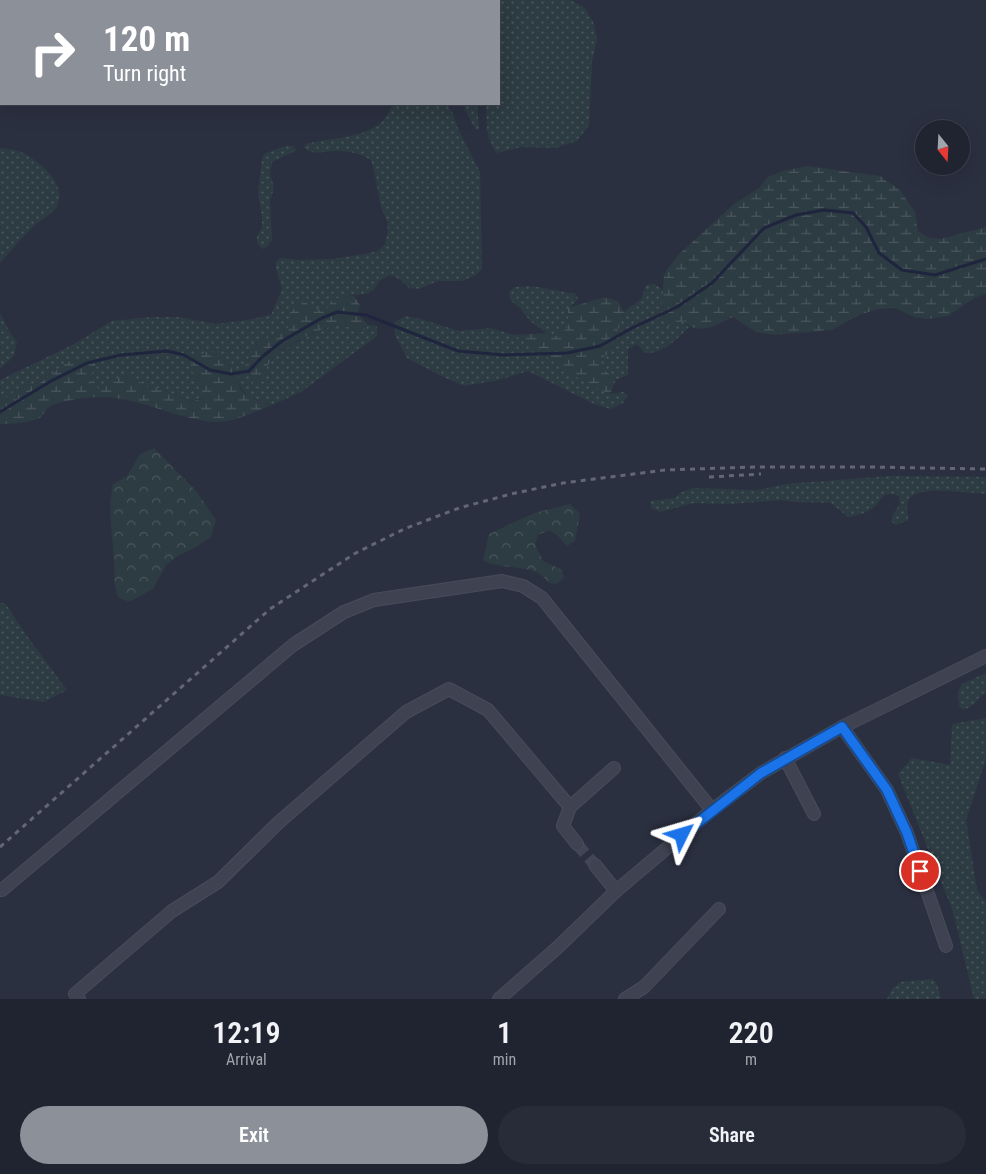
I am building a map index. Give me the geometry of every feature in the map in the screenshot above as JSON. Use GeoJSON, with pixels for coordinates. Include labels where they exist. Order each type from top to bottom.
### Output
{"type":"FeatureCollection","features":[{"type":"Feature","properties":{"kind":"lane"},"geometry":{"type":"LineString","coordinates":[[2,890],[293,644],[344,612],[374,600],[502,581],[523,586],[542,598],[712,810]]}},
{"type":"Feature","properties":{"kind":"lane"},"geometry":{"type":"LineString","coordinates":[[498,999],[558,948],[616,891],[712,810],[761,773],[784,758],[842,727],[986,656]]}},
{"type":"Feature","properties":{"kind":"lane"},"geometry":{"type":"LineString","coordinates":[[79,999],[75,994],[172,911],[218,882],[278,823],[406,712],[450,690],[488,710],[570,807]]}},
{"type":"Feature","properties":{"kind":"lane"},"geometry":{"type":"LineString","coordinates":[[842,727],[887,790],[907,833],[946,946]]}},
{"type":"Feature","properties":{"kind":"lane"},"geometry":{"type":"LineString","coordinates":[[784,758],[814,814]]}},
{"type":"Feature","properties":{"kind":"lane"},"geometry":{"type":"LineString","coordinates":[[577,844],[563,826],[570,807],[614,768]]}},
{"type":"Feature","properties":{"kind":"lane"},"geometry":{"type":"LineString","coordinates":[[596,865],[616,891]]}},
{"type":"Feature","properties":{"kind":"lane"},"geometry":{"type":"LineString","coordinates":[[631,997],[644,987],[719,909]]}},
{"type":"Feature","properties":{"kind":"green space"},"geometry":{"type":"Polygon","coordinates":[[[500,0],[571,0],[585,8],[594,24],[597,40],[592,62],[589,125],[577,141],[555,148],[521,147],[497,153],[490,142],[487,130],[486,105],[500,105],[500,0]]]}},
{"type":"Feature","properties":{"kind":"green space"},"geometry":{"type":"Polygon","coordinates":[[[392,105],[447,105],[452,112],[459,131],[480,172],[482,269],[476,275],[462,281],[438,281],[419,289],[409,288],[401,280],[390,275],[379,281],[374,290],[366,294],[346,296],[325,311],[315,310],[308,303],[286,330],[257,343],[245,365],[255,387],[272,360],[303,338],[321,330],[340,323],[356,331],[363,332],[368,325],[377,326],[377,336],[301,392],[272,405],[246,394],[238,378],[194,376],[203,384],[201,398],[189,402],[162,389],[146,387],[134,377],[121,376],[102,389],[98,389],[91,376],[67,362],[40,383],[23,385],[0,403],[0,380],[72,345],[112,321],[151,317],[180,317],[215,324],[271,315],[282,289],[276,269],[276,262],[281,258],[297,260],[332,259],[378,251],[385,244],[388,231],[371,160],[349,152],[311,152],[304,148],[306,144],[344,137],[368,130],[379,124],[387,116],[392,105]]]}},
{"type":"Feature","properties":{"kind":"green space"},"geometry":{"type":"Polygon","coordinates":[[[463,105],[477,105],[479,130],[475,129],[463,105]]]}},
{"type":"Feature","properties":{"kind":"green space"},"geometry":{"type":"Polygon","coordinates":[[[285,146],[293,146],[297,150],[272,162],[270,174],[274,188],[270,201],[272,240],[268,246],[262,249],[257,243],[257,236],[262,227],[258,193],[262,159],[264,154],[285,146]]]}},
{"type":"Feature","properties":{"kind":"green space"},"geometry":{"type":"Polygon","coordinates":[[[0,148],[19,151],[42,166],[55,181],[59,197],[55,209],[30,230],[0,263],[0,148]]]}},
{"type":"Feature","properties":{"kind":"green space"},"geometry":{"type":"Polygon","coordinates":[[[807,166],[880,176],[900,190],[915,212],[918,231],[929,238],[941,239],[986,227],[986,294],[974,298],[948,316],[928,319],[914,317],[895,308],[879,309],[861,314],[832,330],[773,335],[756,332],[733,317],[715,326],[702,329],[690,326],[684,321],[669,327],[662,304],[664,274],[678,255],[734,204],[759,188],[768,177],[783,171],[807,166]]]}},
{"type":"Feature","properties":{"kind":"green space"},"geometry":{"type":"Polygon","coordinates":[[[655,284],[664,291],[662,304],[669,327],[684,321],[689,327],[669,345],[658,351],[645,353],[637,344],[628,349],[628,375],[616,380],[600,367],[602,358],[613,340],[624,312],[641,299],[646,285],[655,284]]]}},
{"type":"Feature","properties":{"kind":"green space"},"geometry":{"type":"Polygon","coordinates":[[[532,286],[576,294],[578,299],[568,309],[568,327],[557,336],[546,333],[530,321],[521,309],[510,300],[509,292],[515,287],[532,286]]]}},
{"type":"Feature","properties":{"kind":"green space"},"geometry":{"type":"Polygon","coordinates":[[[354,296],[360,305],[358,314],[368,325],[363,332],[356,331],[340,323],[303,338],[286,348],[271,361],[260,387],[255,387],[245,365],[257,343],[286,330],[291,323],[289,314],[301,301],[325,311],[333,299],[354,296]]]}},
{"type":"Feature","properties":{"kind":"green space"},"geometry":{"type":"Polygon","coordinates":[[[605,297],[618,301],[624,312],[610,352],[602,358],[601,367],[616,380],[610,394],[587,384],[514,335],[546,333],[557,336],[568,327],[568,308],[605,297]]]}},
{"type":"Feature","properties":{"kind":"green space"},"geometry":{"type":"Polygon","coordinates":[[[0,313],[17,342],[14,356],[0,369],[0,313]]]}},
{"type":"Feature","properties":{"kind":"green space"},"geometry":{"type":"Polygon","coordinates":[[[405,316],[459,331],[491,328],[514,335],[610,394],[623,392],[628,395],[623,403],[611,409],[594,404],[528,371],[499,380],[464,386],[407,358],[395,335],[394,323],[405,316]]]}},
{"type":"Feature","properties":{"kind":"green space"},"geometry":{"type":"Polygon","coordinates":[[[210,350],[233,368],[238,377],[240,388],[247,395],[255,400],[272,405],[236,419],[214,422],[186,417],[131,401],[103,397],[66,401],[52,405],[41,417],[32,421],[0,424],[0,403],[23,385],[40,383],[67,362],[85,357],[96,365],[91,376],[98,389],[102,389],[121,376],[134,377],[146,387],[162,389],[189,402],[201,399],[203,384],[194,376],[190,366],[196,357],[210,350]]]}},
{"type":"Feature","properties":{"kind":"green space"},"geometry":{"type":"Polygon","coordinates":[[[154,448],[197,492],[216,520],[211,537],[166,565],[153,589],[129,602],[118,597],[115,588],[110,514],[111,494],[113,484],[127,476],[140,454],[154,448]]]}},
{"type":"Feature","properties":{"kind":"green space"},"geometry":{"type":"Polygon","coordinates":[[[891,476],[986,477],[986,494],[934,491],[915,494],[908,503],[908,520],[896,525],[892,522],[892,516],[900,504],[899,496],[893,494],[882,497],[869,511],[848,517],[831,503],[782,500],[730,504],[694,503],[660,512],[651,508],[650,501],[675,498],[682,492],[693,488],[758,490],[786,484],[891,476]]]}},
{"type":"Feature","properties":{"kind":"green space"},"geometry":{"type":"Polygon","coordinates":[[[570,504],[580,514],[575,541],[567,546],[549,530],[538,535],[535,545],[543,561],[562,570],[564,578],[556,584],[549,583],[543,576],[527,569],[500,566],[483,560],[489,534],[534,513],[570,504]]]}},
{"type":"Feature","properties":{"kind":"green space"},"geometry":{"type":"Polygon","coordinates":[[[0,603],[5,603],[67,690],[44,702],[0,695],[0,603]]]}},
{"type":"Feature","properties":{"kind":"green space"},"geometry":{"type":"Polygon","coordinates":[[[986,673],[986,693],[970,707],[963,710],[959,706],[958,692],[962,684],[986,673]]]}},
{"type":"Feature","properties":{"kind":"green space"},"geometry":{"type":"Polygon","coordinates":[[[986,718],[986,759],[966,820],[977,890],[986,902],[986,999],[974,999],[953,911],[898,774],[912,758],[950,765],[952,724],[986,718]]]}},
{"type":"Feature","properties":{"kind":"green space"},"geometry":{"type":"Polygon","coordinates":[[[932,979],[937,984],[941,999],[887,999],[893,988],[901,982],[932,979]]]}},
{"type":"Feature","properties":{"kind":"waterway"},"geometry":{"type":"LineString","coordinates":[[0,412],[51,381],[87,363],[121,355],[167,351],[184,355],[210,370],[231,374],[249,371],[262,357],[282,341],[322,318],[337,312],[366,315],[458,351],[504,355],[567,353],[600,346],[632,328],[677,307],[712,283],[764,228],[796,215],[824,210],[853,213],[866,227],[879,253],[902,270],[935,275],[986,259]]}},
{"type":"Feature","properties":{"kind":"tunnel"},"geometry":{"type":"LineString","coordinates":[[577,844],[595,865]]}},
{"type":"Feature","properties":{"kind":"railway"},"geometry":{"type":"LineString","coordinates":[[0,847],[270,609],[354,554],[404,529],[459,508],[511,494],[563,483],[665,470],[756,467],[986,469]]}},
{"type":"Feature","properties":{"kind":"railway"},"geometry":{"type":"LineString","coordinates":[[709,477],[761,474]]}},
{"type":"Feature","properties":{"kind":"route"},"geometry":{"type":"LineString","coordinates":[[682,835],[761,773],[784,758],[842,727],[887,790],[907,833],[920,871]]}}]}
